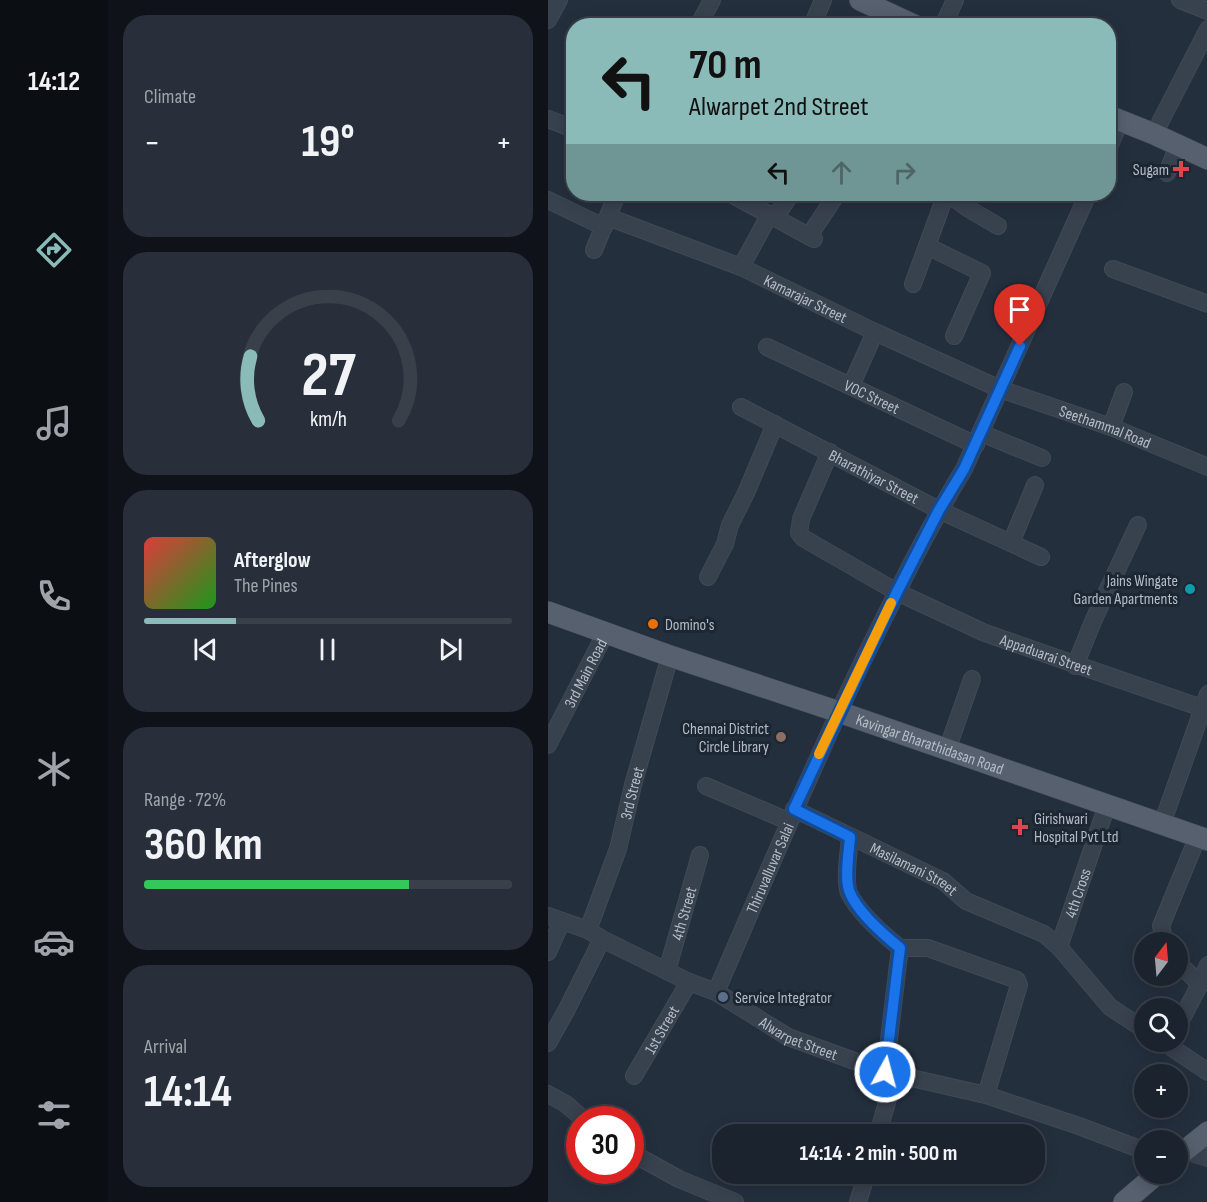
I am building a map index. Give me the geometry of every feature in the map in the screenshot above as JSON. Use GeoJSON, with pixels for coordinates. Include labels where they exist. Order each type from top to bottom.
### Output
{"type":"FeatureCollection","features":[{"type":"Feature","properties":{"kind":"main road"},"geometry":{"type":"LineString","coordinates":[[860,0],[882,4],[904,18]]}},
{"type":"Feature","properties":{"kind":"main road"},"geometry":{"type":"LineString","coordinates":[[1116,119],[1208,159]]}},
{"type":"Feature","properties":{"kind":"main road","name":"Kavingar Bharathidasan Road"},"geometry":{"type":"LineString","coordinates":[[548,612],[670,656],[1203,838]]}},
{"type":"Feature","properties":{"kind":"main road"},"geometry":{"type":"LineString","coordinates":[[1188,1149],[1208,1132]]}},
{"type":"Feature","properties":{"kind":"main road"},"geometry":{"type":"LineString","coordinates":[[1124,1202],[1145,1184]]}},
{"type":"Feature","properties":{"kind":"street"},"geometry":{"type":"LineString","coordinates":[[548,20],[559,0]]}},
{"type":"Feature","properties":{"kind":"street"},"geometry":{"type":"LineString","coordinates":[[702,18],[712,0]]}},
{"type":"Feature","properties":{"kind":"street"},"geometry":{"type":"LineString","coordinates":[[815,18],[823,0]]}},
{"type":"Feature","properties":{"kind":"street"},"geometry":{"type":"LineString","coordinates":[[947,18],[955,0]]}},
{"type":"Feature","properties":{"kind":"street"},"geometry":{"type":"LineString","coordinates":[[1180,0],[1208,11]]}},
{"type":"Feature","properties":{"kind":"street"},"geometry":{"type":"LineString","coordinates":[[1154,134],[1208,28]]}},
{"type":"Feature","properties":{"kind":"street"},"geometry":{"type":"LineString","coordinates":[[548,119],[566,126]]}},
{"type":"Feature","properties":{"kind":"street"},"geometry":{"type":"LineString","coordinates":[[1167,173],[1178,146]]}},
{"type":"Feature","properties":{"kind":"street","name":"Kamarajar Street"},"geometry":{"type":"LineString","coordinates":[[548,200],[741,267],[1000,389]]}},
{"type":"Feature","properties":{"kind":"street"},"geometry":{"type":"LineString","coordinates":[[594,249],[614,201]]}},
{"type":"Feature","properties":{"kind":"street"},"geometry":{"type":"LineString","coordinates":[[745,201],[812,238],[832,201]]}},
{"type":"Feature","properties":{"kind":"street"},"geometry":{"type":"LineString","coordinates":[[741,267],[772,215],[785,201]]}},
{"type":"Feature","properties":{"kind":"street"},"geometry":{"type":"LineString","coordinates":[[913,284],[944,201]]}},
{"type":"Feature","properties":{"kind":"street"},"geometry":{"type":"LineString","coordinates":[[957,201],[998,226]]}},
{"type":"Feature","properties":{"kind":"street","name":"Thiruvalluvar Salai"},"geometry":{"type":"LineString","coordinates":[[716,992],[791,815],[839,712],[939,510],[964,469],[1085,201]]}},
{"type":"Feature","properties":{"kind":"street"},"geometry":{"type":"LineString","coordinates":[[927,246],[982,273],[954,336]]}},
{"type":"Feature","properties":{"kind":"street"},"geometry":{"type":"LineString","coordinates":[[1114,269],[1208,304]]}},
{"type":"Feature","properties":{"kind":"street"},"geometry":{"type":"LineString","coordinates":[[851,386],[875,332]]}},
{"type":"Feature","properties":{"kind":"street","name":"VOC Street"},"geometry":{"type":"LineString","coordinates":[[767,347],[851,386],[978,439],[1042,458]]}},
{"type":"Feature","properties":{"kind":"street","name":"Seethammal Road"},"geometry":{"type":"LineString","coordinates":[[1000,389],[1111,427],[1208,467]]}},
{"type":"Feature","properties":{"kind":"street"},"geometry":{"type":"LineString","coordinates":[[1111,427],[1124,392]]}},
{"type":"Feature","properties":{"kind":"street","name":"Bharathiyar Street"},"geometry":{"type":"LineString","coordinates":[[741,407],[939,510],[1041,557]]}},
{"type":"Feature","properties":{"kind":"street"},"geometry":{"type":"LineString","coordinates":[[708,577],[725,544],[730,525],[746,494],[775,424]]}},
{"type":"Feature","properties":{"kind":"street","name":"Appaduarai Street"},"geometry":{"type":"LineString","coordinates":[[830,452],[801,519],[799,532],[803,538],[897,592],[984,633],[1075,666],[1206,704]]}},
{"type":"Feature","properties":{"kind":"street"},"geometry":{"type":"LineString","coordinates":[[1011,543],[1035,485]]}},
{"type":"Feature","properties":{"kind":"street"},"geometry":{"type":"LineString","coordinates":[[1075,666],[1094,619],[1138,525]]}},
{"type":"Feature","properties":{"kind":"street","name":"3rd Main Road"},"geometry":{"type":"LineString","coordinates":[[548,745],[552,725],[606,632]]}},
{"type":"Feature","properties":{"kind":"street","name":"3rd Street"},"geometry":{"type":"LineString","coordinates":[[548,1043],[566,1011],[595,935],[633,785],[670,656]]}},
{"type":"Feature","properties":{"kind":"street"},"geometry":{"type":"LineString","coordinates":[[947,750],[972,680]]}},
{"type":"Feature","properties":{"kind":"street"},"geometry":{"type":"LineString","coordinates":[[1162,824],[1206,704]]}},
{"type":"Feature","properties":{"kind":"street","name":"Masilamani Street"},"geometry":{"type":"LineString","coordinates":[[706,786],[850,837],[943,881],[966,901],[1044,934],[1059,947],[1110,1007],[1134,1023]]}},
{"type":"Feature","properties":{"kind":"street","name":"4th Cross"},"geometry":{"type":"LineString","coordinates":[[1059,947],[1107,805]]}},
{"type":"Feature","properties":{"kind":"street"},"geometry":{"type":"LineString","coordinates":[[850,837],[849,891],[856,903],[883,934],[900,948],[928,948],[1017,980],[1019,985],[986,1095]]}},
{"type":"Feature","properties":{"kind":"street"},"geometry":{"type":"LineString","coordinates":[[1162,932],[1161,926],[1203,838]]}},
{"type":"Feature","properties":{"kind":"street","name":"4th Street"},"geometry":{"type":"LineString","coordinates":[[667,971],[700,855]]}},
{"type":"Feature","properties":{"kind":"street"},"geometry":{"type":"LineString","coordinates":[[548,952],[555,918]]}},
{"type":"Feature","properties":{"kind":"street","name":"Alwarpet Street"},"geometry":{"type":"LineString","coordinates":[[555,918],[595,935],[689,982],[716,992],[788,1037],[890,1073],[986,1095],[1134,1147]]}},
{"type":"Feature","properties":{"kind":"street"},"geometry":{"type":"LineString","coordinates":[[880,1124],[890,1073],[900,948]]}},
{"type":"Feature","properties":{"kind":"street"},"geometry":{"type":"LineString","coordinates":[[1188,1007],[1208,964]]}},
{"type":"Feature","properties":{"kind":"street"},"geometry":{"type":"LineString","coordinates":[[1188,973],[1200,984]]}},
{"type":"Feature","properties":{"kind":"street","name":"1st Street"},"geometry":{"type":"LineString","coordinates":[[634,1076],[689,982]]}},
{"type":"Feature","properties":{"kind":"street"},"geometry":{"type":"LineString","coordinates":[[1181,1052],[1208,1072]]}},
{"type":"Feature","properties":{"kind":"street"},"geometry":{"type":"LineString","coordinates":[[548,1094],[568,1106]]}},
{"type":"Feature","properties":{"kind":"street"},"geometry":{"type":"LineString","coordinates":[[1188,1155],[1208,1158]]}},
{"type":"Feature","properties":{"kind":"street"},"geometry":{"type":"LineString","coordinates":[[644,1160],[679,1179],[736,1202]]}},
{"type":"Feature","properties":{"kind":"street"},"geometry":{"type":"LineString","coordinates":[[858,1202],[864,1184]]}},
{"type":"Feature","properties":{"kind":"slow traffic"},"geometry":{"type":"LineString","coordinates":[[819,754],[891,603]]}},
{"type":"Feature","properties":{"kind":"place","name":"Sugam"},"geometry":{"type":"Point","coordinates":[1181,169]}},
{"type":"Feature","properties":{"kind":"place","name":"Jains Wingate Garden Apartments"},"geometry":{"type":"Point","coordinates":[1190,589]}},
{"type":"Feature","properties":{"kind":"place","name":"Domino's"},"geometry":{"type":"Point","coordinates":[653,624]}},
{"type":"Feature","properties":{"kind":"place","name":"Chennai District Circle Library"},"geometry":{"type":"Point","coordinates":[781,737]}},
{"type":"Feature","properties":{"kind":"place","name":"Girishwari Hospital Pvt Ltd"},"geometry":{"type":"Point","coordinates":[1020,827]}},
{"type":"Feature","properties":{"kind":"place","name":"Service Integrator"},"geometry":{"type":"Point","coordinates":[723,997]}},
{"type":"Feature","properties":{"kind":"route"},"geometry":{"type":"LineString","coordinates":[[885,1072],[900,948],[883,934],[856,903],[849,891],[850,837],[794,809],[897,592],[939,510],[976,445],[1020,346]]}}]}
